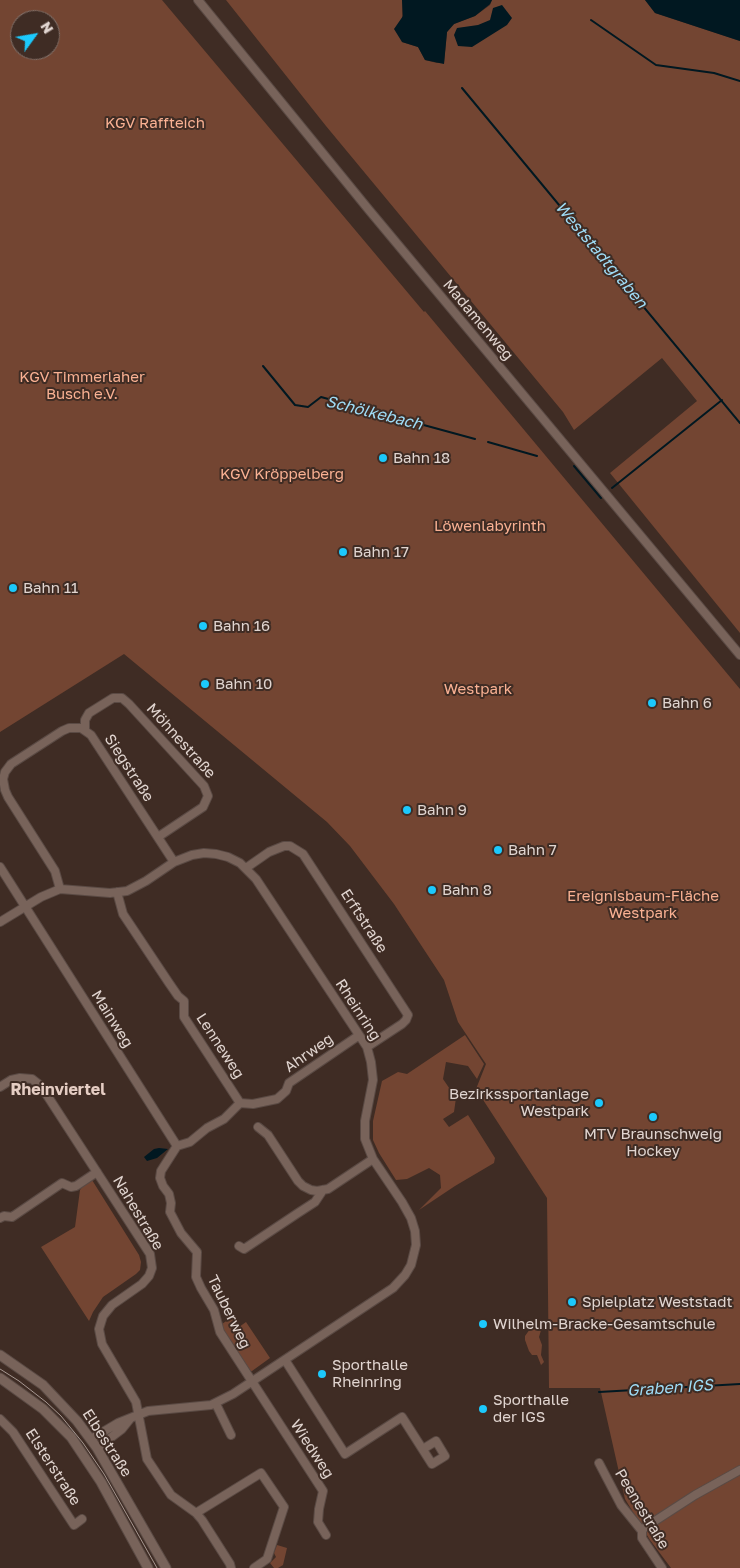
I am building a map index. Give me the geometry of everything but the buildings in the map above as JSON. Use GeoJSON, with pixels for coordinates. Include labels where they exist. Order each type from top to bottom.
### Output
{"type":"FeatureCollection","features":[{"type":"Feature","properties":{"kind":"street","name":"Madamenweg"},"geometry":{"type":"LineString","coordinates":[[198,0],[369,210],[740,655]]}},
{"type":"Feature","properties":{"kind":"street","name":"Möhnestraße"},"geometry":{"type":"LineString","coordinates":[[85,729],[85,720],[89,713],[113,698],[122,698],[204,786],[208,796],[203,807],[158,837]]}},
{"type":"Feature","properties":{"kind":"street","name":"Siegstraße"},"geometry":{"type":"LineString","coordinates":[[60,889],[55,871],[8,797],[4,779],[5,772],[11,764],[62,731],[77,727],[85,729],[100,747],[174,862]]}},
{"type":"Feature","properties":{"kind":"street","name":"Erftstraße"},"geometry":{"type":"LineString","coordinates":[[246,868],[269,852],[284,846],[290,846],[303,854],[408,1015],[402,1024],[367,1047]]}},
{"type":"Feature","properties":{"kind":"street","name":"Rheinring"},"geometry":{"type":"LineString","coordinates":[[0,922],[47,894],[60,889],[126,891],[136,887],[174,862],[192,855],[210,853],[228,857],[246,868],[256,879],[367,1047],[373,1080],[365,1129],[368,1147],[373,1159],[402,1202],[413,1224],[416,1245],[411,1265],[393,1288],[216,1404],[158,1409],[139,1414],[118,1423],[91,1439]]}},
{"type":"Feature","properties":{"kind":"street","name":"Mainweg"},"geometry":{"type":"LineString","coordinates":[[0,867],[177,1146]]}},
{"type":"Feature","properties":{"kind":"street","name":"Lenneweg"},"geometry":{"type":"LineString","coordinates":[[116,892],[124,914],[178,996],[184,1001],[184,1017],[240,1102]]}},
{"type":"Feature","properties":{"kind":"street","name":"Ahrweg"},"geometry":{"type":"LineString","coordinates":[[240,1102],[253,1104],[277,1099],[286,1091],[289,1083],[358,1036]]}},
{"type":"Feature","properties":{"kind":"street","name":"Nahestraße"},"geometry":{"type":"LineString","coordinates":[[0,1087],[11,1080],[20,1078],[32,1079],[38,1083],[145,1244],[152,1259],[152,1268],[149,1276],[142,1284],[119,1298],[107,1310],[100,1322],[100,1336],[105,1352],[136,1402],[146,1459],[171,1496],[196,1513]]}},
{"type":"Feature","properties":{"kind":"street"},"geometry":{"type":"LineString","coordinates":[[177,1146],[190,1142],[200,1133],[224,1119],[240,1102]]}},
{"type":"Feature","properties":{"kind":"street"},"geometry":{"type":"LineString","coordinates":[[258,1127],[268,1135],[298,1181],[311,1190],[323,1190],[333,1186],[373,1159]]}},
{"type":"Feature","properties":{"kind":"street","name":"Tauberweg"},"geometry":{"type":"LineString","coordinates":[[177,1146],[161,1171],[160,1178],[169,1194],[170,1212],[181,1234],[197,1252],[196,1277],[200,1288],[214,1310],[220,1332],[252,1382]]}},
{"type":"Feature","properties":{"kind":"street"},"geometry":{"type":"LineString","coordinates":[[0,1218],[4,1216],[12,1217],[62,1183],[74,1186],[97,1172]]}},
{"type":"Feature","properties":{"kind":"street"},"geometry":{"type":"LineString","coordinates":[[239,1246],[244,1249],[298,1214],[315,1202],[323,1190]]}},
{"type":"Feature","properties":{"kind":"street","name":"Elbestraße"},"geometry":{"type":"LineString","coordinates":[[0,1355],[35,1378],[70,1412],[91,1439],[166,1568]]}},
{"type":"Feature","properties":{"kind":"street"},"geometry":{"type":"LineString","coordinates":[[285,1360],[345,1454],[402,1417],[423,1449]]}},
{"type":"Feature","properties":{"kind":"street","name":"Elbestraße"},"geometry":{"type":"LineString","coordinates":[[0,1378],[36,1403],[71,1437],[101,1482],[148,1568]]}},
{"type":"Feature","properties":{"kind":"street","name":"Wiedweg"},"geometry":{"type":"LineString","coordinates":[[252,1382],[323,1491],[318,1509],[318,1522],[326,1535]]}},
{"type":"Feature","properties":{"kind":"street"},"geometry":{"type":"LineString","coordinates":[[216,1404],[230,1435]]}},
{"type":"Feature","properties":{"kind":"street","name":"Elsterstraße"},"geometry":{"type":"LineString","coordinates":[[0,1419],[13,1432],[74,1524],[82,1519]]}},
{"type":"Feature","properties":{"kind":"street","name":"Rheinring"},"geometry":{"type":"LineString","coordinates":[[96,1448],[122,1430],[130,1419]]}},
{"type":"Feature","properties":{"kind":"street","name":"Peenestraße"},"geometry":{"type":"LineString","coordinates":[[599,1463],[621,1505],[642,1531],[642,1538],[662,1568]]}},
{"type":"Feature","properties":{"kind":"street"},"geometry":{"type":"LineString","coordinates":[[642,1531],[695,1495],[740,1470]]}},
{"type":"Feature","properties":{"kind":"street"},"geometry":{"type":"LineString","coordinates":[[231,1568],[196,1513],[261,1473],[284,1507],[267,1559],[254,1568]]}},
{"type":"Feature","properties":{"kind":"green space","name":"Westpark"},"geometry":{"type":"Polygon","coordinates":[[[0,0],[162,0],[425,311],[740,689],[740,1568],[671,1568],[650,1540],[625,1499],[600,1388],[549,1388],[547,1198],[476,1089],[486,1064],[458,1022],[444,980],[394,904],[350,846],[327,822],[124,654],[0,732],[0,0]]]}},
{"type":"Feature","properties":{"kind":"green space"},"geometry":{"type":"Polygon","coordinates":[[[226,0],[402,0],[402,42],[418,47],[425,60],[437,63],[444,63],[447,32],[454,24],[475,16],[490,5],[492,0],[645,0],[655,13],[740,41],[740,633],[610,473],[697,401],[662,358],[574,430],[563,412],[326,126],[226,0]]]}},
{"type":"Feature","properties":{"kind":"green space"},"geometry":{"type":"Polygon","coordinates":[[[465,1035],[484,1064],[477,1079],[468,1066],[446,1062],[443,1079],[456,1098],[454,1112],[443,1119],[449,1127],[468,1115],[495,1158],[494,1163],[419,1210],[441,1188],[440,1175],[429,1168],[407,1179],[396,1180],[379,1153],[373,1140],[373,1121],[382,1081],[398,1072],[407,1074],[465,1035]]]}},
{"type":"Feature","properties":{"kind":"green space"},"geometry":{"type":"Polygon","coordinates":[[[92,1180],[139,1255],[141,1262],[140,1270],[136,1274],[103,1297],[89,1321],[41,1247],[75,1227],[80,1190],[85,1183],[92,1180]]]}},
{"type":"Feature","properties":{"kind":"green space"},"geometry":{"type":"Polygon","coordinates":[[[232,1317],[239,1327],[246,1322],[270,1358],[252,1371],[229,1345],[223,1329],[222,1324],[232,1317]]]}},
{"type":"Feature","properties":{"kind":"green space","name":"Spielplatz Weststadt"},"geometry":{"type":"Polygon","coordinates":[[[541,1325],[539,1337],[542,1345],[541,1355],[544,1362],[541,1365],[537,1355],[532,1355],[529,1351],[525,1336],[530,1329],[536,1329],[541,1325]]]}},
{"type":"Feature","properties":{"kind":"green space"},"geometry":{"type":"Polygon","coordinates":[[[277,1545],[287,1548],[283,1565],[274,1568],[270,1563],[276,1557],[274,1553],[277,1545]]]}},
{"type":"Feature","properties":{"kind":"water"},"geometry":{"type":"Polygon","coordinates":[[[402,0],[492,0],[490,4],[475,16],[454,24],[447,32],[444,64],[425,60],[418,47],[402,42],[394,29],[403,16],[402,0]]]}},
{"type":"Feature","properties":{"kind":"water"},"geometry":{"type":"Polygon","coordinates":[[[645,0],[740,0],[740,41],[655,13],[645,0]]]}},
{"type":"Feature","properties":{"kind":"water"},"geometry":{"type":"Polygon","coordinates":[[[502,5],[512,18],[507,25],[472,47],[458,46],[454,35],[457,28],[478,25],[490,20],[493,8],[502,5]]]}},
{"type":"Feature","properties":{"kind":"water"},"geometry":{"type":"Polygon","coordinates":[[[154,1149],[168,1149],[157,1158],[147,1161],[144,1157],[154,1149]]]}},
{"type":"Feature","properties":{"kind":"waterway"},"geometry":{"type":"LineString","coordinates":[[591,20],[656,65],[714,73],[740,81]]}},
{"type":"Feature","properties":{"kind":"waterway","name":"Weststadtgraben"},"geometry":{"type":"LineString","coordinates":[[462,88],[740,423]]}},
{"type":"Feature","properties":{"kind":"waterway","name":"Schölkebach"},"geometry":{"type":"LineString","coordinates":[[263,366],[295,405],[308,407],[321,397],[475,439]]}},
{"type":"Feature","properties":{"kind":"waterway","name":"Schölkebach"},"geometry":{"type":"LineString","coordinates":[[612,488],[722,400]]}},
{"type":"Feature","properties":{"kind":"waterway","name":"Schölkebach"},"geometry":{"type":"LineString","coordinates":[[488,442],[537,456]]}},
{"type":"Feature","properties":{"kind":"waterway","name":"Schölkebach"},"geometry":{"type":"LineString","coordinates":[[574,466],[601,498]]}},
{"type":"Feature","properties":{"kind":"waterway","name":"Graben IGS"},"geometry":{"type":"LineString","coordinates":[[599,1392],[740,1384]]}},
{"type":"Feature","properties":{"kind":"tram line"},"geometry":{"type":"LineString","coordinates":[[0,1369],[46,1402],[61,1416],[83,1443],[104,1474],[157,1568]]}},
{"type":"Feature","properties":{"kind":"place","name":"Bahn 18"},"geometry":{"type":"Point","coordinates":[383,458]}},
{"type":"Feature","properties":{"kind":"place","name":"Bahn 17"},"geometry":{"type":"Point","coordinates":[343,552]}},
{"type":"Feature","properties":{"kind":"place","name":"Bahn 11"},"geometry":{"type":"Point","coordinates":[13,588]}},
{"type":"Feature","properties":{"kind":"place","name":"Bahn 16"},"geometry":{"type":"Point","coordinates":[203,626]}},
{"type":"Feature","properties":{"kind":"place","name":"Bahn 10"},"geometry":{"type":"Point","coordinates":[205,684]}},
{"type":"Feature","properties":{"kind":"place","name":"Bahn 6"},"geometry":{"type":"Point","coordinates":[652,703]}},
{"type":"Feature","properties":{"kind":"place","name":"Bahn 9"},"geometry":{"type":"Point","coordinates":[407,810]}},
{"type":"Feature","properties":{"kind":"place","name":"Bahn 7"},"geometry":{"type":"Point","coordinates":[498,850]}},
{"type":"Feature","properties":{"kind":"place","name":"Bahn 8"},"geometry":{"type":"Point","coordinates":[432,890]}},
{"type":"Feature","properties":{"kind":"place","name":"Bezirkssportanlage Westpark"},"geometry":{"type":"Point","coordinates":[599,1103]}},
{"type":"Feature","properties":{"kind":"place","name":"MTV Braunschweig Hockey"},"geometry":{"type":"Point","coordinates":[653,1117]}},
{"type":"Feature","properties":{"kind":"place","name":"Spielplatz Weststadt"},"geometry":{"type":"Point","coordinates":[572,1302]}},
{"type":"Feature","properties":{"kind":"place","name":"Wilhelm-Bracke-Gesamtschule"},"geometry":{"type":"Point","coordinates":[483,1324]}},
{"type":"Feature","properties":{"kind":"place","name":"Sporthalle Rheinring"},"geometry":{"type":"Point","coordinates":[322,1374]}},
{"type":"Feature","properties":{"kind":"place","name":"Sporthalle der IGS"},"geometry":{"type":"Point","coordinates":[483,1409]}},
{"type":"Feature","properties":{"kind":"district","name":"Rheinviertel"},"geometry":{"type":"Point","coordinates":[58,1090]}},
{"type":"Feature","properties":{"kind":"park label","name":"KGV Raffteich"},"geometry":{"type":"Point","coordinates":[155,123]}},
{"type":"Feature","properties":{"kind":"park label","name":"KGV Timmerlaher Busch e.V."},"geometry":{"type":"Point","coordinates":[82,386]}},
{"type":"Feature","properties":{"kind":"park label","name":"KGV Kröppelberg"},"geometry":{"type":"Point","coordinates":[282,474]}},
{"type":"Feature","properties":{"kind":"park label","name":"Löwenlabyrinth"},"geometry":{"type":"Point","coordinates":[490,526]}},
{"type":"Feature","properties":{"kind":"park label","name":"Ereignisbaum-Fläche Westpark"},"geometry":{"type":"Point","coordinates":[643,904]}}]}
